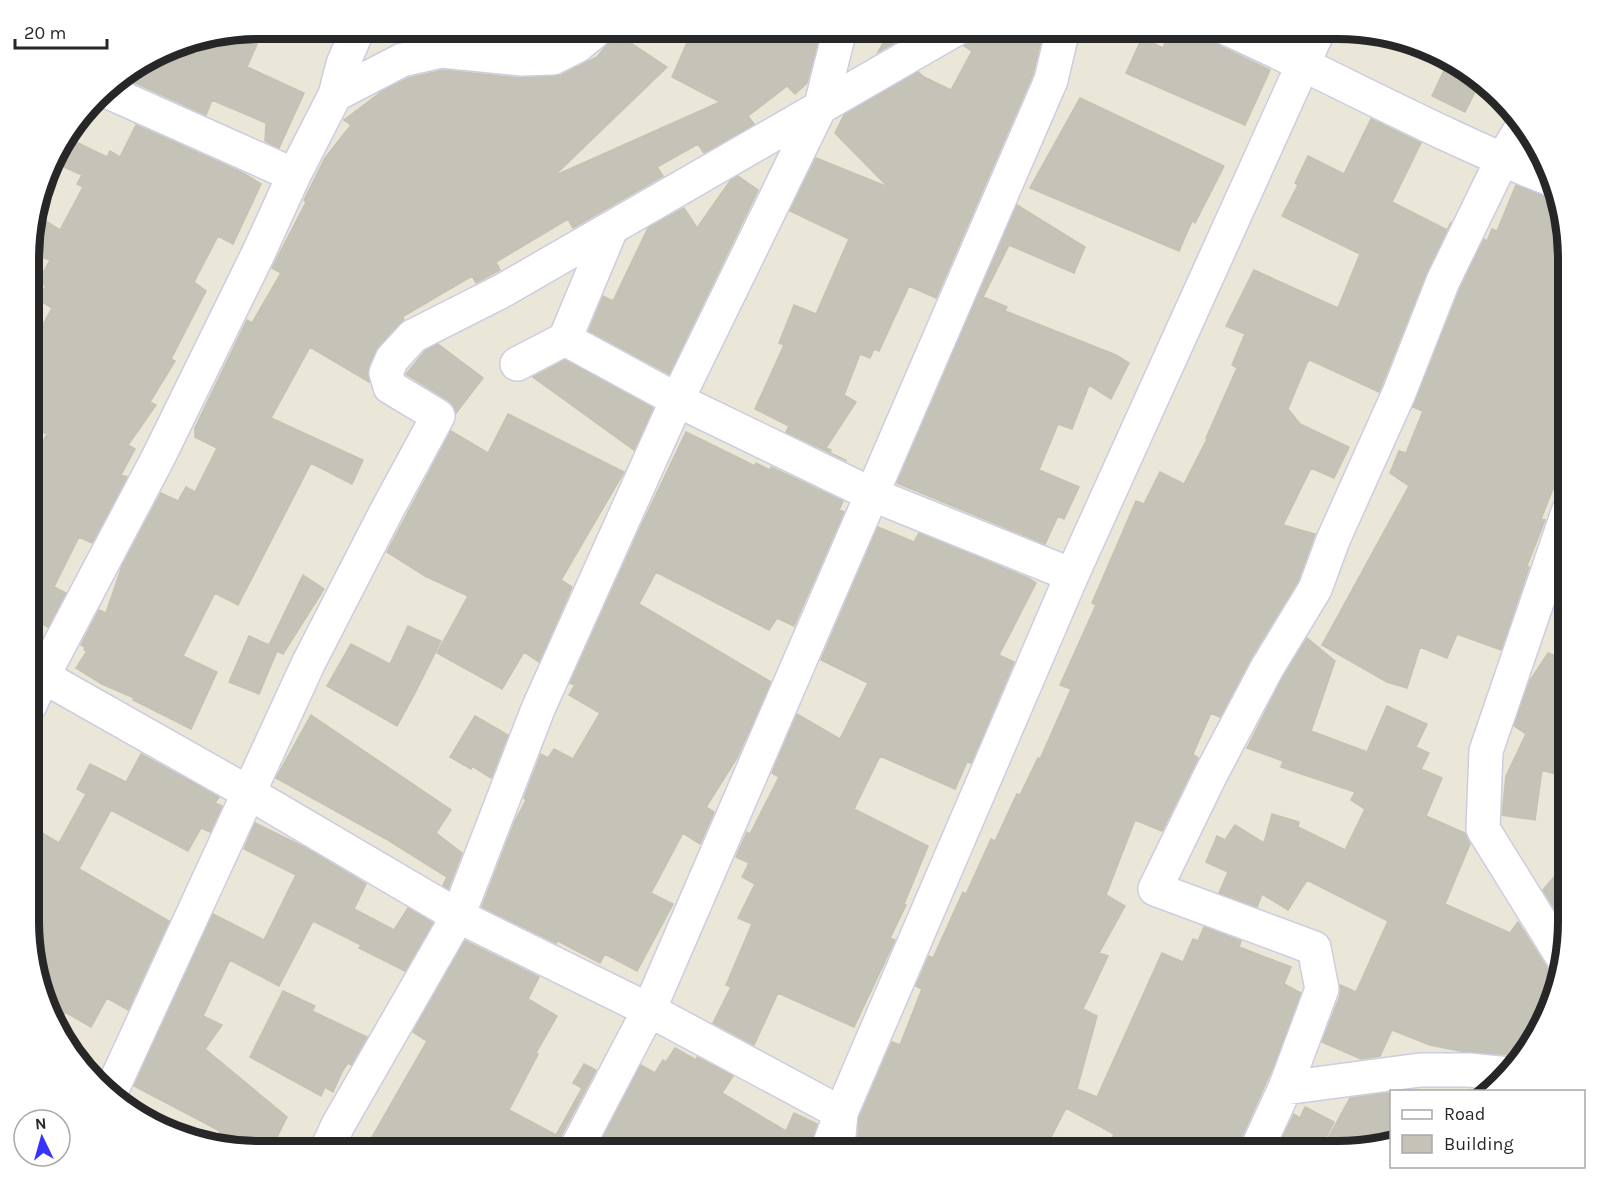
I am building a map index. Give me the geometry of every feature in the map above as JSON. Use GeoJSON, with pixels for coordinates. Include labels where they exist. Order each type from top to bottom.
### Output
{"type":"FeatureCollection","features":[{"type":"Feature","properties":{"kind":"street"},"geometry":{"type":"LineString","coordinates":[[39,667],[158,458],[335,95],[343,64],[353,39]]}},
{"type":"Feature","properties":{"kind":"street"},"geometry":{"type":"LineString","coordinates":[[335,95],[402,60],[442,51],[522,59],[554,58],[586,39]]}},
{"type":"Feature","properties":{"kind":"street"},"geometry":{"type":"LineString","coordinates":[[331,1141],[458,916],[538,710],[677,400],[821,105],[838,39]]}},
{"type":"Feature","properties":{"kind":"street"},"geometry":{"type":"LineString","coordinates":[[114,1086],[309,662],[438,416],[390,387],[386,373],[392,359],[413,336],[502,291],[938,39]]}},
{"type":"Feature","properties":{"kind":"street"},"geometry":{"type":"LineString","coordinates":[[580,1141],[649,1010],[1051,80],[1061,39]]}},
{"type":"Feature","properties":{"kind":"street"},"geometry":{"type":"LineString","coordinates":[[1250,39],[1502,160],[1541,176]]}},
{"type":"Feature","properties":{"kind":"street"},"geometry":{"type":"LineString","coordinates":[[831,1141],[1072,575],[1314,39]]}},
{"type":"Feature","properties":{"kind":"street"},"geometry":{"type":"LineString","coordinates":[[114,94],[294,175]]}},
{"type":"Feature","properties":{"kind":"street"},"geometry":{"type":"LineString","coordinates":[[1261,1141],[1285,1088],[1322,989],[1314,948],[1155,889],[1211,774],[1267,668],[1315,589],[1333,540],[1399,393],[1443,281],[1502,160],[1518,133]]}},
{"type":"Feature","properties":{"kind":"street"},"geometry":{"type":"LineString","coordinates":[[517,364],[565,339],[611,229]]}},
{"type":"Feature","properties":{"kind":"street"},"geometry":{"type":"LineString","coordinates":[[565,339],[677,400],[871,494],[1072,575]]}},
{"type":"Feature","properties":{"kind":"street"},"geometry":{"type":"LineString","coordinates":[[1556,947],[1483,829],[1486,751],[1558,541]]}},
{"type":"Feature","properties":{"kind":"street"},"geometry":{"type":"LineString","coordinates":[[39,674],[249,793],[458,916],[649,1010],[841,1113]]}},
{"type":"Feature","properties":{"kind":"street"},"geometry":{"type":"LineString","coordinates":[[1285,1088],[1420,1070],[1496,1073]]}},
{"type":"Feature","properties":{"kind":"street"},"geometry":{"type":"LineString","coordinates":[[839,1141],[841,1113]]}},
{"type":"Feature","properties":{"kind":"building"},"geometry":{"type":"Polygon","coordinates":[[[259,39],[247,67],[304,93],[279,148],[265,141],[266,123],[212,100],[206,115],[131,81],[162,62],[189,51],[216,43],[259,39]]]}},
{"type":"Feature","properties":{"kind":"building"},"geometry":{"type":"Polygon","coordinates":[[[514,39],[543,40],[523,40],[514,39]]]}},
{"type":"Feature","properties":{"kind":"building"},"geometry":{"type":"Polygon","coordinates":[[[611,39],[625,39],[667,67],[554,176],[720,102],[672,77],[689,39],[818,39],[807,83],[795,94],[787,86],[748,116],[754,124],[704,153],[698,144],[657,167],[663,176],[573,228],[568,219],[496,262],[500,270],[476,283],[472,276],[402,317],[404,319],[375,352],[369,366],[369,382],[310,347],[271,418],[363,460],[352,484],[311,463],[238,605],[215,593],[183,656],[217,672],[191,729],[133,700],[134,698],[102,684],[76,668],[87,651],[81,645],[99,610],[106,613],[122,566],[161,493],[178,501],[186,487],[195,492],[217,448],[195,437],[195,428],[247,320],[252,323],[281,273],[272,268],[306,202],[304,200],[325,158],[351,125],[344,120],[384,90],[409,78],[443,70],[520,78],[561,75],[597,57],[611,39]]]}},
{"type":"Feature","properties":{"kind":"building"},"geometry":{"type":"Polygon","coordinates":[[[885,39],[901,39],[878,52],[885,39]]]}},
{"type":"Feature","properties":{"kind":"building"},"geometry":{"type":"Polygon","coordinates":[[[972,39],[1042,39],[1033,74],[936,298],[909,286],[879,351],[874,349],[870,358],[860,354],[844,395],[856,402],[826,448],[831,450],[830,453],[786,432],[789,426],[755,409],[784,345],[779,343],[794,305],[816,314],[849,239],[790,211],[816,158],[888,187],[835,133],[844,115],[918,72],[951,90],[972,51],[964,46],[972,39]]]}},
{"type":"Feature","properties":{"kind":"building"},"geometry":{"type":"Polygon","coordinates":[[[1142,39],[1163,48],[1167,39],[1212,39],[1220,46],[1270,70],[1245,125],[1126,73],[1142,39]]]}},
{"type":"Feature","properties":{"kind":"building"},"geometry":{"type":"Polygon","coordinates":[[[1445,68],[1477,89],[1465,112],[1432,96],[1445,68]]]}},
{"type":"Feature","properties":{"kind":"building"},"geometry":{"type":"Polygon","coordinates":[[[1080,98],[1224,166],[1195,223],[1192,221],[1179,251],[1030,188],[1080,98]]]}},
{"type":"Feature","properties":{"kind":"building"},"geometry":{"type":"Polygon","coordinates":[[[1371,119],[1421,143],[1392,202],[1447,230],[1451,222],[1426,274],[1379,392],[1310,360],[1307,363],[1288,409],[1300,424],[1349,447],[1334,478],[1311,468],[1283,525],[1315,534],[1298,581],[1251,658],[1220,717],[1211,713],[1193,754],[1198,758],[1162,831],[1135,820],[1106,895],[1125,906],[1099,953],[1108,956],[1083,1009],[1097,1016],[1077,1089],[1097,1097],[1162,953],[1183,962],[1193,939],[1198,941],[1204,927],[1241,941],[1239,947],[1291,967],[1284,984],[1301,993],[1274,1065],[1240,1141],[1111,1141],[1114,1134],[1066,1108],[1049,1141],[856,1141],[859,1118],[892,1042],[900,1045],[922,989],[916,986],[929,956],[933,958],[963,892],[966,894],[991,839],[995,841],[1017,794],[1020,795],[1038,758],[1040,759],[1071,689],[1060,685],[1096,605],[1092,603],[1136,501],[1144,504],[1160,472],[1184,484],[1207,439],[1237,368],[1232,365],[1245,334],[1226,326],[1254,270],[1338,308],[1360,254],[1282,216],[1298,185],[1295,183],[1308,156],[1344,174],[1371,119]]]}},
{"type":"Feature","properties":{"kind":"building"},"geometry":{"type":"Polygon","coordinates":[[[136,125],[243,173],[261,184],[233,244],[218,236],[194,282],[206,291],[171,359],[175,361],[150,402],[156,405],[128,445],[135,449],[121,475],[127,477],[92,543],[79,537],[54,587],[66,593],[48,627],[39,622],[39,450],[47,434],[39,430],[39,332],[52,308],[39,300],[46,286],[39,280],[50,260],[39,256],[43,219],[60,230],[83,187],[77,184],[82,175],[64,167],[74,141],[107,157],[110,151],[120,157],[136,125]]]}},
{"type":"Feature","properties":{"kind":"building"},"geometry":{"type":"Polygon","coordinates":[[[738,176],[758,190],[669,374],[589,331],[603,296],[613,301],[648,228],[684,208],[697,228],[730,181],[738,176]]]}},
{"type":"Feature","properties":{"kind":"building"},"geometry":{"type":"Polygon","coordinates":[[[1516,185],[1549,198],[1558,245],[1558,476],[1541,519],[1545,520],[1527,566],[1529,567],[1501,650],[1457,634],[1447,658],[1420,647],[1407,688],[1387,682],[1322,645],[1409,486],[1390,473],[1399,451],[1406,453],[1423,411],[1413,407],[1460,289],[1484,239],[1487,241],[1492,229],[1497,231],[1516,185]]]}},
{"type":"Feature","properties":{"kind":"building"},"geometry":{"type":"Polygon","coordinates":[[[1017,205],[1085,247],[1074,273],[1009,245],[983,297],[1007,307],[1005,311],[1116,355],[1129,363],[1111,399],[1089,385],[1072,429],[1058,424],[1039,470],[1079,487],[1064,519],[1058,516],[1045,544],[897,483],[1017,205]]]}},
{"type":"Feature","properties":{"kind":"building"},"geometry":{"type":"Polygon","coordinates":[[[438,344],[483,378],[456,413],[454,406],[448,400],[406,374],[425,351],[438,344]]]}},
{"type":"Feature","properties":{"kind":"building"},"geometry":{"type":"Polygon","coordinates":[[[565,360],[653,408],[634,450],[533,377],[565,360]]]}},
{"type":"Feature","properties":{"kind":"building"},"geometry":{"type":"Polygon","coordinates":[[[508,414],[624,472],[561,580],[572,587],[539,662],[524,652],[502,689],[437,653],[468,596],[425,576],[387,552],[451,431],[488,453],[508,414]]]}},
{"type":"Feature","properties":{"kind":"building"},"geometry":{"type":"Polygon","coordinates":[[[686,432],[755,466],[756,463],[770,470],[771,467],[843,501],[839,510],[844,512],[794,626],[777,618],[769,630],[656,572],[639,604],[771,682],[737,758],[706,807],[714,812],[700,844],[683,833],[651,893],[673,904],[637,971],[605,954],[600,963],[558,941],[556,943],[482,907],[515,821],[526,800],[524,798],[541,754],[548,758],[554,749],[573,759],[600,713],[569,695],[575,685],[570,683],[686,432]]]}},
{"type":"Feature","properties":{"kind":"building"},"geometry":{"type":"Polygon","coordinates":[[[878,527],[914,542],[919,533],[1036,583],[999,655],[1014,662],[971,763],[967,762],[955,789],[880,756],[854,809],[928,846],[904,904],[906,905],[890,938],[895,940],[854,1027],[778,993],[754,1045],[713,1023],[731,987],[726,985],[752,924],[738,918],[755,884],[742,877],[749,863],[736,857],[747,832],[750,834],[779,777],[772,773],[797,714],[840,739],[868,683],[821,660],[878,527]]]}},
{"type":"Feature","properties":{"kind":"building"},"geometry":{"type":"Polygon","coordinates":[[[303,575],[324,589],[283,654],[277,651],[259,694],[229,682],[249,636],[269,645],[303,575]]]}},
{"type":"Feature","properties":{"kind":"building"},"geometry":{"type":"Polygon","coordinates":[[[408,626],[441,641],[397,726],[327,686],[351,644],[390,664],[408,626]]]}},
{"type":"Feature","properties":{"kind":"building"},"geometry":{"type":"Polygon","coordinates":[[[1307,638],[1335,661],[1311,731],[1367,752],[1387,706],[1427,724],[1416,747],[1429,753],[1421,769],[1442,778],[1426,816],[1465,833],[1470,844],[1445,904],[1510,933],[1518,922],[1552,972],[1535,1018],[1512,1055],[1460,1051],[1430,1045],[1392,1030],[1380,1056],[1361,1059],[1322,1042],[1340,996],[1340,985],[1356,992],[1388,921],[1307,880],[1288,910],[1262,894],[1257,907],[1219,893],[1228,872],[1206,862],[1217,836],[1225,840],[1235,825],[1264,843],[1272,814],[1299,822],[1298,827],[1345,850],[1365,809],[1351,800],[1355,792],[1281,767],[1283,761],[1247,748],[1283,677],[1307,638]]]}},
{"type":"Feature","properties":{"kind":"building"},"geometry":{"type":"Polygon","coordinates":[[[1548,653],[1558,657],[1558,775],[1542,770],[1535,820],[1502,815],[1506,776],[1526,734],[1514,726],[1529,682],[1548,653]]]}},
{"type":"Feature","properties":{"kind":"building"},"geometry":{"type":"Polygon","coordinates":[[[311,715],[451,810],[436,833],[462,853],[448,889],[443,885],[447,877],[388,840],[276,778],[311,715]]]}},
{"type":"Feature","properties":{"kind":"building"},"geometry":{"type":"Polygon","coordinates":[[[475,716],[508,735],[491,778],[472,766],[471,769],[450,757],[475,716]]]}},
{"type":"Feature","properties":{"kind":"building"},"geometry":{"type":"Polygon","coordinates":[[[141,754],[219,797],[215,803],[222,806],[210,832],[201,828],[188,851],[111,810],[79,869],[169,921],[128,1010],[107,998],[91,1027],[65,1012],[62,1019],[43,964],[39,935],[39,838],[42,833],[59,843],[86,794],[77,789],[90,764],[126,782],[141,754]]]}},
{"type":"Feature","properties":{"kind":"building"},"geometry":{"type":"Polygon","coordinates":[[[255,823],[304,847],[366,884],[354,909],[394,930],[408,908],[433,923],[405,971],[359,948],[361,945],[313,921],[279,986],[230,960],[203,1016],[222,1025],[205,1049],[287,1117],[275,1141],[245,1141],[217,1137],[220,1131],[134,1086],[213,914],[264,940],[296,875],[244,849],[255,823]]]}},
{"type":"Feature","properties":{"kind":"building"},"geometry":{"type":"Polygon","coordinates":[[[1558,872],[1558,914],[1543,890],[1558,872]]]}},
{"type":"Feature","properties":{"kind":"building"},"geometry":{"type":"Polygon","coordinates":[[[465,941],[539,977],[528,999],[557,1016],[536,1053],[538,1054],[509,1110],[556,1135],[582,1088],[573,1083],[584,1064],[596,1070],[559,1141],[370,1141],[427,1041],[413,1032],[465,941]]]}},
{"type":"Feature","properties":{"kind":"building"},"geometry":{"type":"Polygon","coordinates":[[[283,991],[315,1006],[312,1011],[367,1037],[351,1065],[348,1063],[343,1070],[333,1092],[325,1087],[321,1096],[250,1057],[283,991]]]}},
{"type":"Feature","properties":{"kind":"building"},"geometry":{"type":"Polygon","coordinates":[[[675,1048],[733,1076],[722,1093],[786,1131],[794,1113],[817,1124],[812,1141],[601,1141],[641,1065],[655,1073],[663,1060],[666,1062],[675,1048]]]}},
{"type":"Feature","properties":{"kind":"building"},"geometry":{"type":"Polygon","coordinates":[[[1390,1094],[1390,1134],[1352,1141],[1327,1140],[1350,1098],[1390,1094]]]}},
{"type":"Feature","properties":{"kind":"building"},"geometry":{"type":"Polygon","coordinates":[[[1305,1107],[1334,1122],[1324,1141],[1281,1141],[1294,1114],[1300,1118],[1305,1107]]]}}]}
